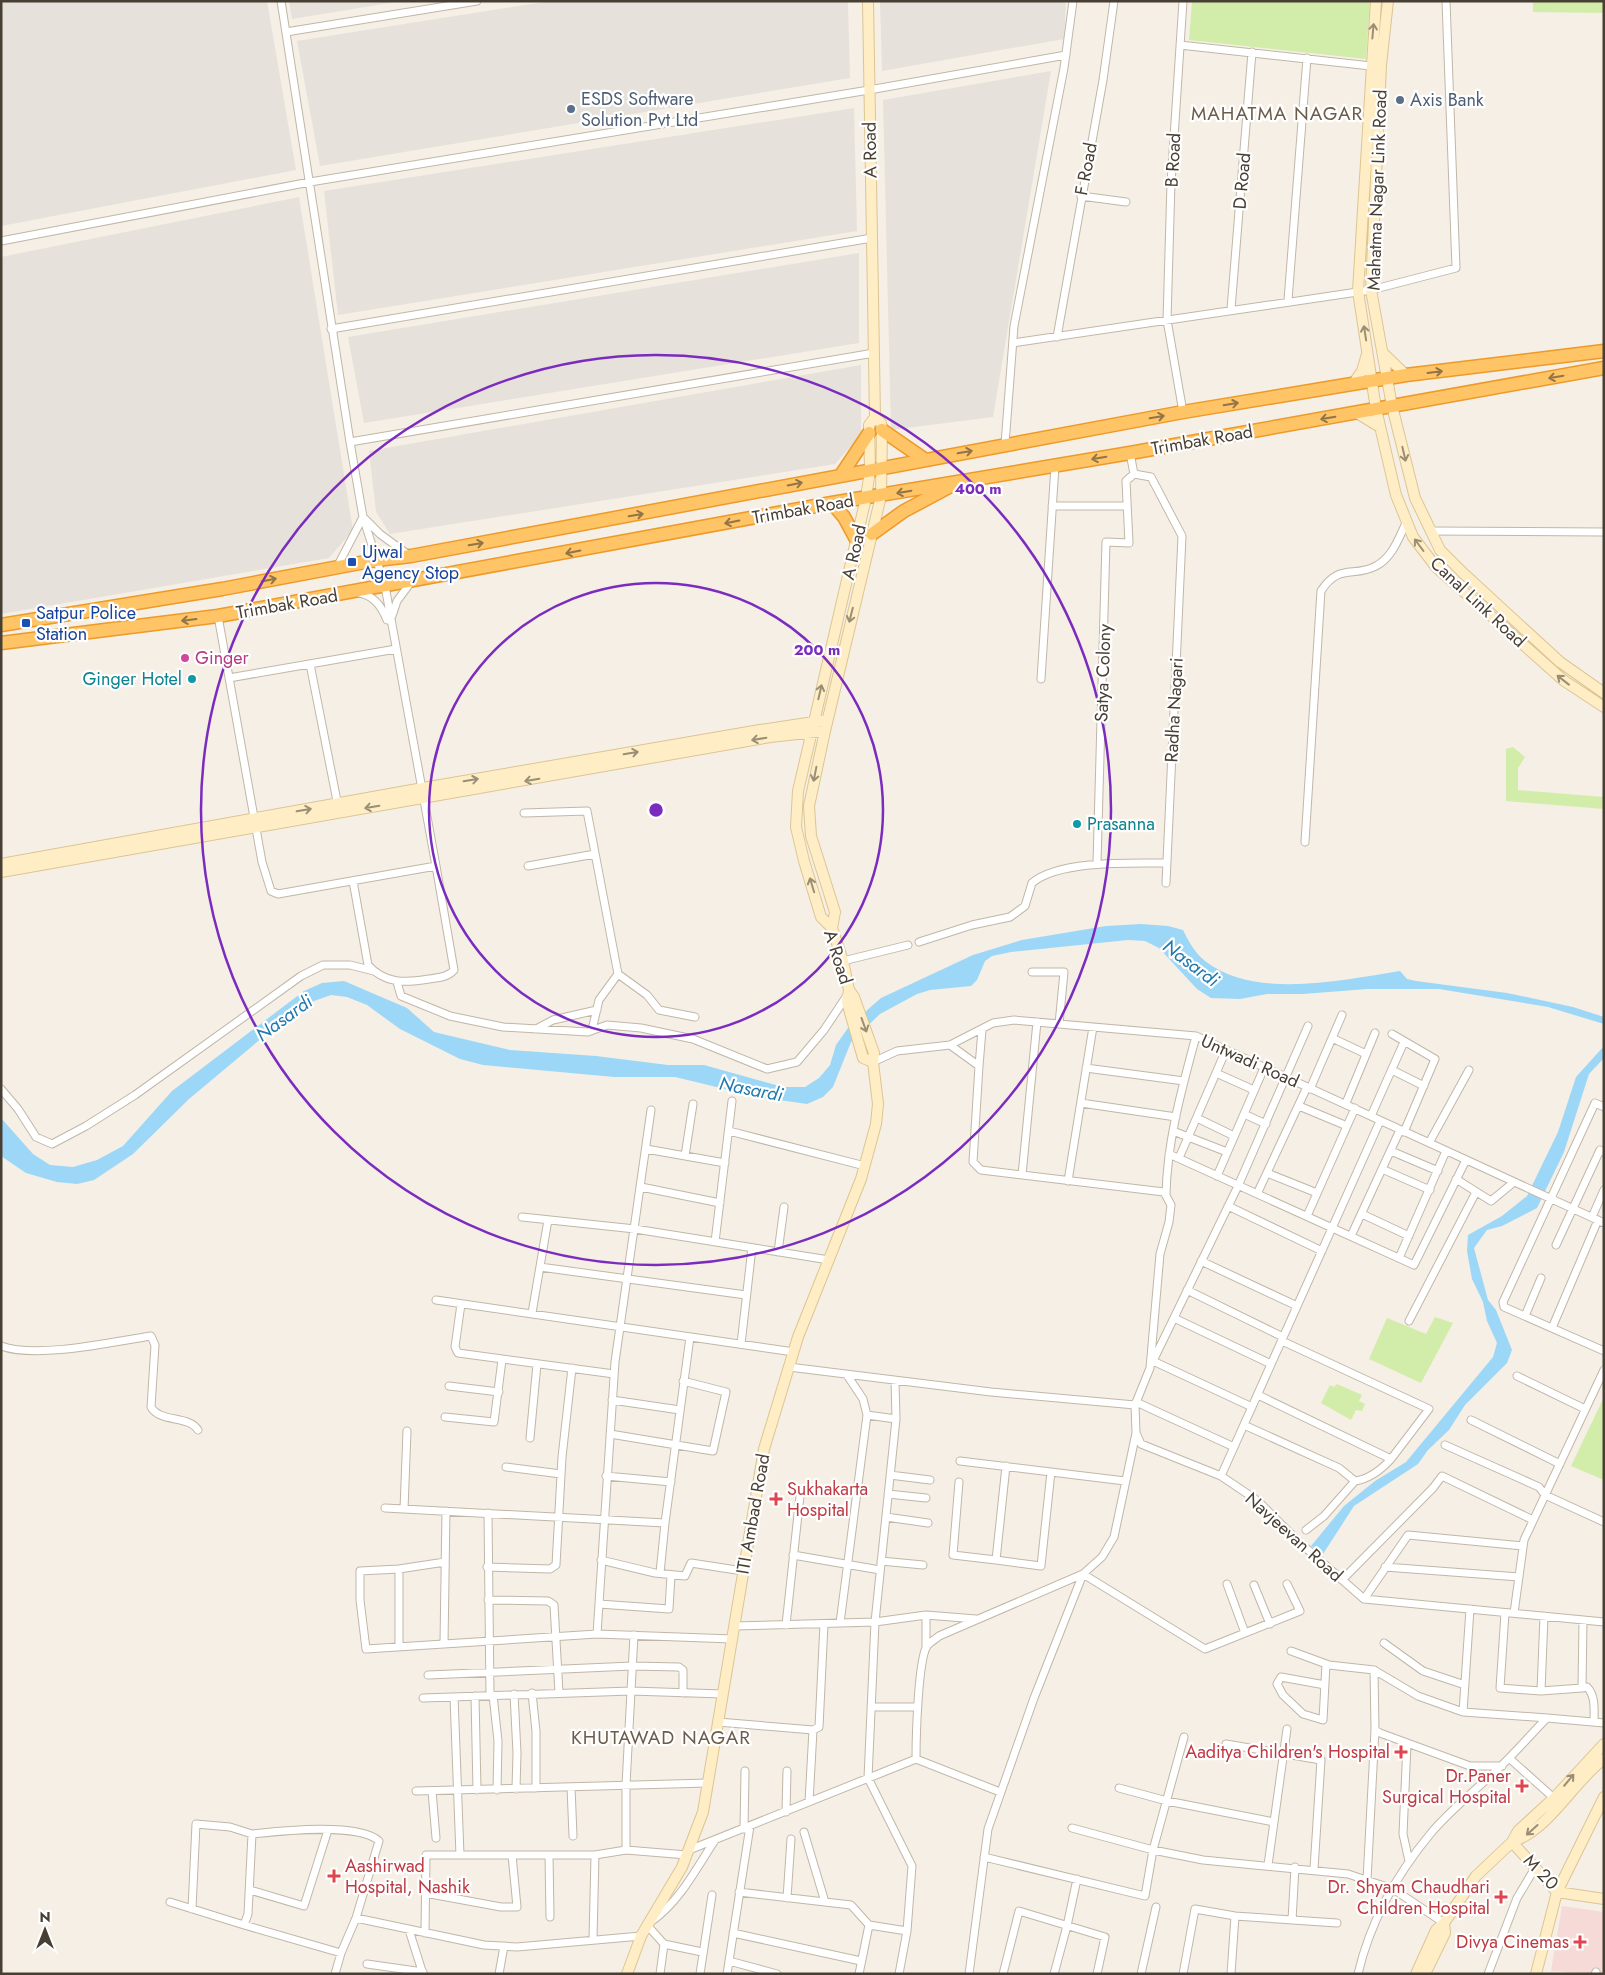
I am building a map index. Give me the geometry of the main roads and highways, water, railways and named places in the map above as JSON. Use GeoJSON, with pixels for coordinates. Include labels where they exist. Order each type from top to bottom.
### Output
{"type":"FeatureCollection","features":[{"type":"Feature","properties":{"kind":"highway","name":"Trimbak Road"},"geometry":{"type":"LineString","coordinates":[[1,625],[222,589],[376,560],[410,556],[1183,412],[1406,375],[1604,351]]}},
{"type":"Feature","properties":{"kind":"highway","name":"Trimbak Road"},"geometry":{"type":"LineString","coordinates":[[1,643],[218,616],[832,503],[1376,410],[1411,402],[1604,368]]}},
{"type":"Feature","properties":{"kind":"highway"},"geometry":{"type":"LineString","coordinates":[[841,475],[875,432],[924,459]]}},
{"type":"Feature","properties":{"kind":"highway"},"geometry":{"type":"LineString","coordinates":[[872,534],[904,511],[963,481]]}},
{"type":"Feature","properties":{"kind":"highway"},"geometry":{"type":"LineString","coordinates":[[832,503],[844,517],[857,540]]}},
{"type":"Feature","properties":{"kind":"water","name":"Nasardi"},"geometry":{"type":"Polygon","coordinates":[[[1141,924],[1168,926],[1183,930],[1192,947],[1205,961],[1225,973],[1248,980],[1273,984],[1300,984],[1352,979],[1400,971],[1407,979],[1416,981],[1507,993],[1573,1007],[1604,1017],[1604,1024],[1548,1007],[1439,989],[1367,989],[1303,994],[1267,994],[1240,999],[1211,998],[1197,989],[1159,948],[1145,941],[1128,940],[1011,952],[992,956],[985,961],[977,980],[971,986],[930,990],[917,994],[880,1014],[851,1042],[833,1087],[823,1097],[807,1104],[758,1097],[675,1077],[614,1077],[483,1065],[460,1059],[400,1029],[367,1005],[347,997],[331,995],[314,1001],[287,1017],[189,1099],[133,1154],[94,1180],[77,1184],[57,1182],[26,1173],[1,1156],[1,1118],[33,1154],[50,1165],[73,1167],[97,1160],[123,1146],[172,1091],[304,991],[322,983],[344,981],[407,1008],[434,1032],[510,1050],[596,1056],[668,1065],[704,1065],[783,1087],[805,1087],[819,1078],[830,1065],[836,1045],[850,1025],[881,998],[973,955],[1022,940],[1106,926],[1141,924]]]}},
{"type":"Feature","properties":{"kind":"water"},"geometry":{"type":"Polygon","coordinates":[[[1604,1046],[1604,1058],[1589,1074],[1564,1152],[1537,1208],[1502,1226],[1487,1230],[1474,1248],[1488,1300],[1496,1310],[1512,1350],[1507,1363],[1465,1405],[1449,1430],[1428,1450],[1418,1464],[1354,1506],[1323,1554],[1311,1546],[1344,1506],[1375,1481],[1406,1462],[1493,1357],[1497,1343],[1487,1321],[1483,1302],[1472,1279],[1467,1251],[1468,1235],[1502,1216],[1527,1196],[1558,1132],[1576,1077],[1604,1046]]]}},
{"type":"Feature","properties":{"kind":"place","name":"Axis Bank"},"geometry":{"type":"Point","coordinates":[1400,100]}},
{"type":"Feature","properties":{"kind":"place","name":"ESDS Software Solution Pvt Ltd"},"geometry":{"type":"Point","coordinates":[571,109]}},
{"type":"Feature","properties":{"kind":"place","name":"Ujwal Agency Stop"},"geometry":{"type":"Point","coordinates":[352,562]}},
{"type":"Feature","properties":{"kind":"place","name":"Satpur Police Station"},"geometry":{"type":"Point","coordinates":[26,623]}},
{"type":"Feature","properties":{"kind":"place","name":"Ginger"},"geometry":{"type":"Point","coordinates":[185,658]}},
{"type":"Feature","properties":{"kind":"place","name":"Ginger Hotel"},"geometry":{"type":"Point","coordinates":[192,679]}},
{"type":"Feature","properties":{"kind":"place","name":"Prasanna"},"geometry":{"type":"Point","coordinates":[1077,824]}},
{"type":"Feature","properties":{"kind":"place","name":"Sukhakarta Hospital"},"geometry":{"type":"Point","coordinates":[776,1499]}},
{"type":"Feature","properties":{"kind":"place","name":"Aaditya Children's Hospital"},"geometry":{"type":"Point","coordinates":[1401,1752]}},
{"type":"Feature","properties":{"kind":"place","name":"Dr.Paner Surgical Hospital"},"geometry":{"type":"Point","coordinates":[1522,1786]}},
{"type":"Feature","properties":{"kind":"place","name":"Aashirwad Hospital, Nashik"},"geometry":{"type":"Point","coordinates":[334,1876]}},
{"type":"Feature","properties":{"kind":"place","name":"Dr. Shyam Chaudhari Children Hospital"},"geometry":{"type":"Point","coordinates":[1501,1897]}},
{"type":"Feature","properties":{"kind":"place","name":"Divya Cinemas"},"geometry":{"type":"Point","coordinates":[1580,1942]}},
{"type":"Feature","properties":{"kind":"district","name":"MAHATMA NAGAR"},"geometry":{"type":"Point","coordinates":[1277,113]}},
{"type":"Feature","properties":{"kind":"district","name":"KHUTAWAD NAGAR"},"geometry":{"type":"Point","coordinates":[661,1737]}}]}
